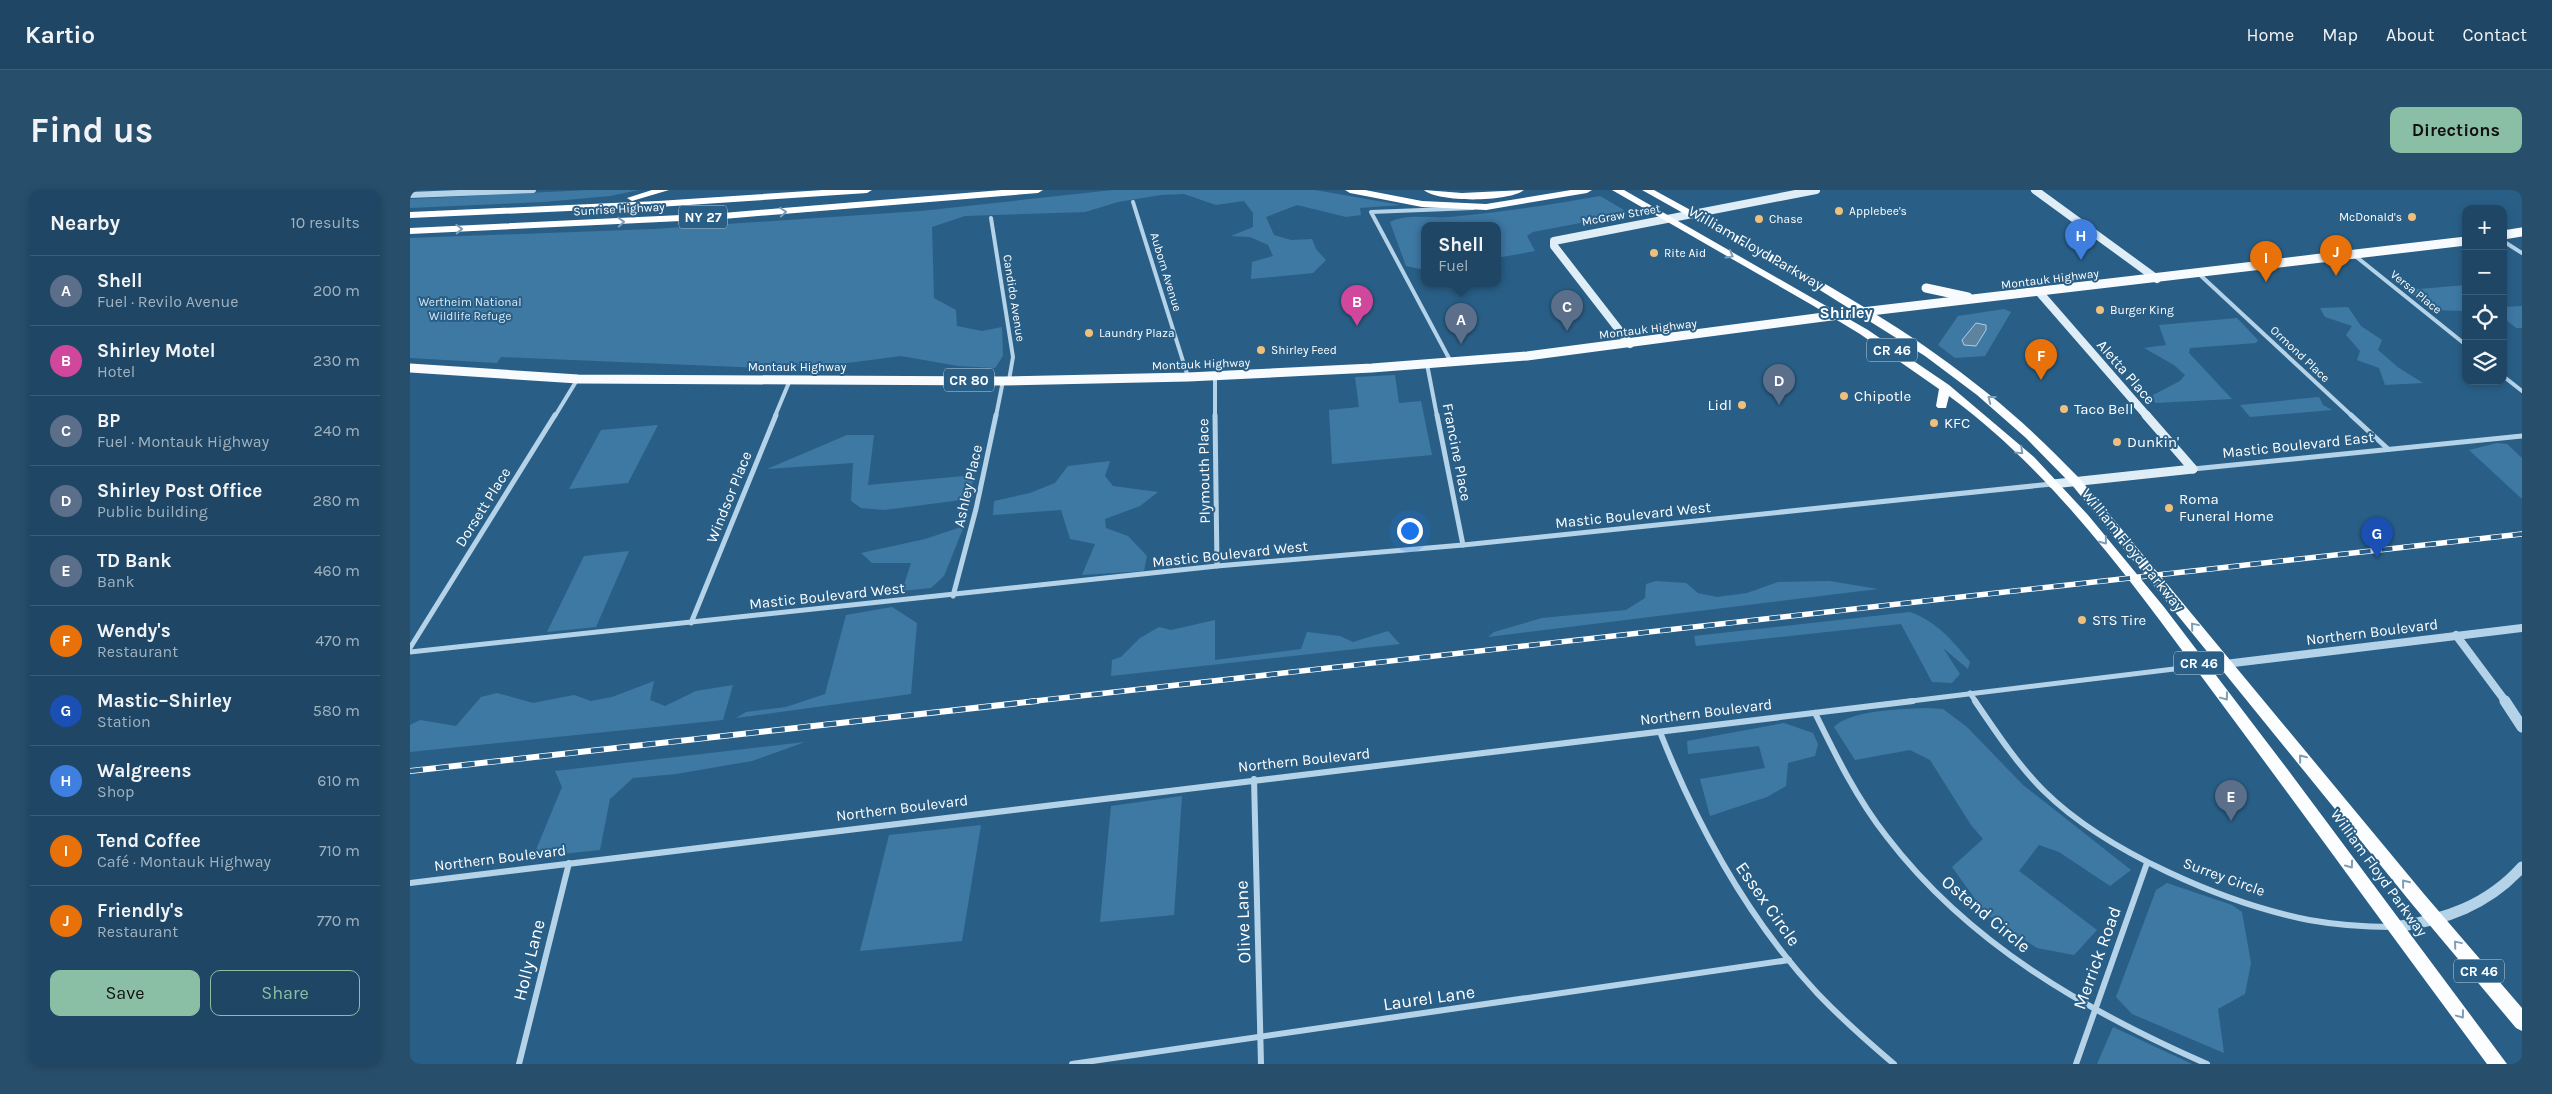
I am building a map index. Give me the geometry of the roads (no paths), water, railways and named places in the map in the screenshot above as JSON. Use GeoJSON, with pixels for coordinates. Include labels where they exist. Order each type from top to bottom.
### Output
{"type":"FeatureCollection","features":[{"type":"Feature","properties":{"kind":"highway","name":"Sunrise Highway"},"geometry":{"type":"LineString","coordinates":[[410,215],[702,202],[868,190]]}},
{"type":"Feature","properties":{"kind":"highway","name":"Sunrise Highway"},"geometry":{"type":"LineString","coordinates":[[410,231],[723,216],[1038,190]]}},
{"type":"Feature","properties":{"kind":"highway"},"geometry":{"type":"LineString","coordinates":[[1350,190],[1422,204],[1486,207],[1587,190]]}},
{"type":"Feature","properties":{"kind":"highway"},"geometry":{"type":"LineString","coordinates":[[1429,190],[1447,196],[1467,197],[1520,190]]}},
{"type":"Feature","properties":{"kind":"highway","name":"William Floyd Parkway"},"geometry":{"type":"LineString","coordinates":[[1617,190],[1838,316],[1945,387],[2002,434],[2053,484],[2103,539],[2201,665],[2498,1064]]}},
{"type":"Feature","properties":{"kind":"highway"},"geometry":{"type":"LineString","coordinates":[[1632,190],[1670,212],[1686,215]]}},
{"type":"Feature","properties":{"kind":"highway","name":"William Floyd Parkway"},"geometry":{"type":"LineString","coordinates":[[1649,190],[1686,215],[1796,274],[1931,355],[1998,405],[2025,428],[2076,482],[2522,1022]]}},
{"type":"Feature","properties":{"kind":"highway"},"geometry":{"type":"LineString","coordinates":[[508,211],[612,201],[662,191]]}},
{"type":"Feature","properties":{"kind":"highway"},"geometry":{"type":"LineString","coordinates":[[1757,252],[1776,254]]}},
{"type":"Feature","properties":{"kind":"highway"},"geometry":{"type":"LineString","coordinates":[[1788,261],[1796,274]]}},
{"type":"Feature","properties":{"kind":"highway"},"geometry":{"type":"LineString","coordinates":[[1942,406],[1945,387]]}},
{"type":"Feature","properties":{"kind":"main road","name":"McGraw Street"},"geometry":{"type":"LineString","coordinates":[[1630,344],[1554,246],[1554,241],[1816,190]]}},
{"type":"Feature","properties":{"kind":"main road"},"geometry":{"type":"LineString","coordinates":[[2035,190],[2157,279]]}},
{"type":"Feature","properties":{"kind":"main road"},"geometry":{"type":"LineString","coordinates":[[2507,234],[2522,232]]}},
{"type":"Feature","properties":{"kind":"main road","name":"Montauk Highway"},"geometry":{"type":"LineString","coordinates":[[410,368],[578,379],[1006,380],[1216,376],[1427,364],[1630,344],[1862,312],[2157,279],[2462,242]]}},
{"type":"Feature","properties":{"kind":"main road"},"geometry":{"type":"LineString","coordinates":[[1926,288],[1982,299]]}},
{"type":"Feature","properties":{"kind":"main road","name":"Aletta Place"},"geometry":{"type":"LineString","coordinates":[[2039,292],[2193,469]]}},
{"type":"Feature","properties":{"kind":"main road","name":"Mastic Boulevard East"},"geometry":{"type":"LineString","coordinates":[[2053,484],[2193,469]]}},
{"type":"Feature","properties":{"kind":"street"},"geometry":{"type":"LineString","coordinates":[[410,195],[533,190]]}},
{"type":"Feature","properties":{"kind":"street","name":"Auborn Avenue"},"geometry":{"type":"LineString","coordinates":[[1133,202],[1188,377]]}},
{"type":"Feature","properties":{"kind":"street"},"geometry":{"type":"LineString","coordinates":[[1451,362],[1371,212],[1435,211],[1486,207]]}},
{"type":"Feature","properties":{"kind":"street","name":"Candido Avenue"},"geometry":{"type":"LineString","coordinates":[[991,218],[1013,357],[1006,380]]}},
{"type":"Feature","properties":{"kind":"street"},"geometry":{"type":"LineString","coordinates":[[2507,244],[2522,253]]}},
{"type":"Feature","properties":{"kind":"street","name":"Versa Place"},"geometry":{"type":"LineString","coordinates":[[2354,255],[2462,342]]}},
{"type":"Feature","properties":{"kind":"street","name":"Ormond Place"},"geometry":{"type":"LineString","coordinates":[[2198,274],[2388,449]]}},
{"type":"Feature","properties":{"kind":"street","name":"Francine Place"},"geometry":{"type":"LineString","coordinates":[[1427,364],[1463,545]]}},
{"type":"Feature","properties":{"kind":"street","name":"Plymouth Place"},"geometry":{"type":"LineString","coordinates":[[1216,376],[1217,566]]}},
{"type":"Feature","properties":{"kind":"street","name":"Dorsett Place"},"geometry":{"type":"LineString","coordinates":[[410,648],[578,379]]}},
{"type":"Feature","properties":{"kind":"street"},"geometry":{"type":"LineString","coordinates":[[2507,379],[2522,391]]}},
{"type":"Feature","properties":{"kind":"street","name":"Windsor Place"},"geometry":{"type":"LineString","coordinates":[[690,623],[790,380]]}},
{"type":"Feature","properties":{"kind":"street","name":"Ashley Place"},"geometry":{"type":"LineString","coordinates":[[953,596],[976,509],[1006,380]]}},
{"type":"Feature","properties":{"kind":"street","name":"Mastic Boulevard East"},"geometry":{"type":"LineString","coordinates":[[2193,469],[2522,436]]}},
{"type":"Feature","properties":{"kind":"street","name":"Mastic Boulevard West"},"geometry":{"type":"LineString","coordinates":[[410,652],[953,596],[1217,566],[1463,545],[2053,484]]}},
{"type":"Feature","properties":{"kind":"street","name":"Northern Boulevard"},"geometry":{"type":"LineString","coordinates":[[2225,664],[2522,628]]}},
{"type":"Feature","properties":{"kind":"street"},"geometry":{"type":"LineString","coordinates":[[2456,635],[2498,690],[2522,727]]}},
{"type":"Feature","properties":{"kind":"street","name":"Northern Boulevard"},"geometry":{"type":"LineString","coordinates":[[410,883],[1254,779],[1815,714],[2201,665]]}},
{"type":"Feature","properties":{"kind":"street","name":"Surrey Circle"},"geometry":{"type":"LineString","coordinates":[[1970,693],[2010,753],[2042,789],[2087,826],[2147,863],[2234,897],[2287,913],[2349,926],[2395,926],[2437,920],[2454,915],[2488,899],[2510,881],[2522,867]]}},
{"type":"Feature","properties":{"kind":"street","name":"Ostend Circle"},"geometry":{"type":"LineString","coordinates":[[1815,714],[1844,772],[1872,816],[1899,853],[1929,885],[2004,951],[2055,987],[2094,1011],[2207,1064]]}},
{"type":"Feature","properties":{"kind":"street","name":"Essex Circle"},"geometry":{"type":"LineString","coordinates":[[1660,732],[1689,804],[1717,858],[1789,960],[1829,1005],[1894,1064]]}},
{"type":"Feature","properties":{"kind":"street","name":"Olive Lane"},"geometry":{"type":"LineString","coordinates":[[1254,779],[1261,1064]]}},
{"type":"Feature","properties":{"kind":"street","name":"Merrick Road"},"geometry":{"type":"LineString","coordinates":[[2076,1064],[2147,863]]}},
{"type":"Feature","properties":{"kind":"street","name":"Holly Lane"},"geometry":{"type":"LineString","coordinates":[[519,1064],[568,864]]}},
{"type":"Feature","properties":{"kind":"street","name":"Laurel Lane"},"geometry":{"type":"LineString","coordinates":[[1072,1064],[1789,960]]}},
{"type":"Feature","properties":{"kind":"railway"},"geometry":{"type":"LineString","coordinates":[[1026,702],[2522,534]]}},
{"type":"Feature","properties":{"kind":"railway"},"geometry":{"type":"LineString","coordinates":[[410,771],[1037,701]]}},
{"type":"Feature","properties":{"kind":"place","name":"Applebee's"},"geometry":{"type":"Point","coordinates":[1839,211]}},
{"type":"Feature","properties":{"kind":"place","name":"McDonald's"},"geometry":{"type":"Point","coordinates":[2412,217]}},
{"type":"Feature","properties":{"kind":"place","name":"Chase"},"geometry":{"type":"Point","coordinates":[1759,219]}},
{"type":"Feature","properties":{"kind":"place","name":"Rite Aid"},"geometry":{"type":"Point","coordinates":[1654,253]}},
{"type":"Feature","properties":{"kind":"place","name":"Walgreens"},"geometry":{"type":"Point","coordinates":[2081,260]}},
{"type":"Feature","properties":{"kind":"place","name":"Friendly's"},"geometry":{"type":"Point","coordinates":[2336,276]}},
{"type":"Feature","properties":{"kind":"place","name":"Tend Coffee"},"geometry":{"type":"Point","coordinates":[2266,282]}},
{"type":"Feature","properties":{"kind":"place","name":"Burger King"},"geometry":{"type":"Point","coordinates":[2100,310]}},
{"type":"Feature","properties":{"kind":"place","name":"Shirley Motel"},"geometry":{"type":"Point","coordinates":[1357,326]}},
{"type":"Feature","properties":{"kind":"place","name":"BP"},"geometry":{"type":"Point","coordinates":[1567,331]}},
{"type":"Feature","properties":{"kind":"place","name":"Laundry Plaza"},"geometry":{"type":"Point","coordinates":[1089,333]}},
{"type":"Feature","properties":{"kind":"place","name":"Shell"},"geometry":{"type":"Point","coordinates":[1461,344]}},
{"type":"Feature","properties":{"kind":"place","name":"Shirley Feed"},"geometry":{"type":"Point","coordinates":[1261,350]}},
{"type":"Feature","properties":{"kind":"place","name":"Wendy's"},"geometry":{"type":"Point","coordinates":[2041,380]}},
{"type":"Feature","properties":{"kind":"place","name":"Chipotle"},"geometry":{"type":"Point","coordinates":[1844,396]}},
{"type":"Feature","properties":{"kind":"place","name":"Lidl"},"geometry":{"type":"Point","coordinates":[1742,405]}},
{"type":"Feature","properties":{"kind":"place","name":"Shirley Post Office"},"geometry":{"type":"Point","coordinates":[1779,405]}},
{"type":"Feature","properties":{"kind":"place","name":"Taco Bell"},"geometry":{"type":"Point","coordinates":[2064,409]}},
{"type":"Feature","properties":{"kind":"place","name":"KFC"},"geometry":{"type":"Point","coordinates":[1934,423]}},
{"type":"Feature","properties":{"kind":"place","name":"Dunkin'"},"geometry":{"type":"Point","coordinates":[2117,442]}},
{"type":"Feature","properties":{"kind":"place","name":"Roma Funeral Home"},"geometry":{"type":"Point","coordinates":[2169,508]}},
{"type":"Feature","properties":{"kind":"place","name":"Mastic–Shirley"},"geometry":{"type":"Point","coordinates":[2377,558]}},
{"type":"Feature","properties":{"kind":"place","name":"STS Tire"},"geometry":{"type":"Point","coordinates":[2082,620]}},
{"type":"Feature","properties":{"kind":"place","name":"TD Bank"},"geometry":{"type":"Point","coordinates":[2231,821]}},
{"type":"Feature","properties":{"kind":"district","name":"Shirley"},"geometry":{"type":"Point","coordinates":[1846,312]}},
{"type":"Feature","properties":{"kind":"park label","name":"Wertheim National Wildlife Refuge"},"geometry":{"type":"Point","coordinates":[470,309]}}]}
